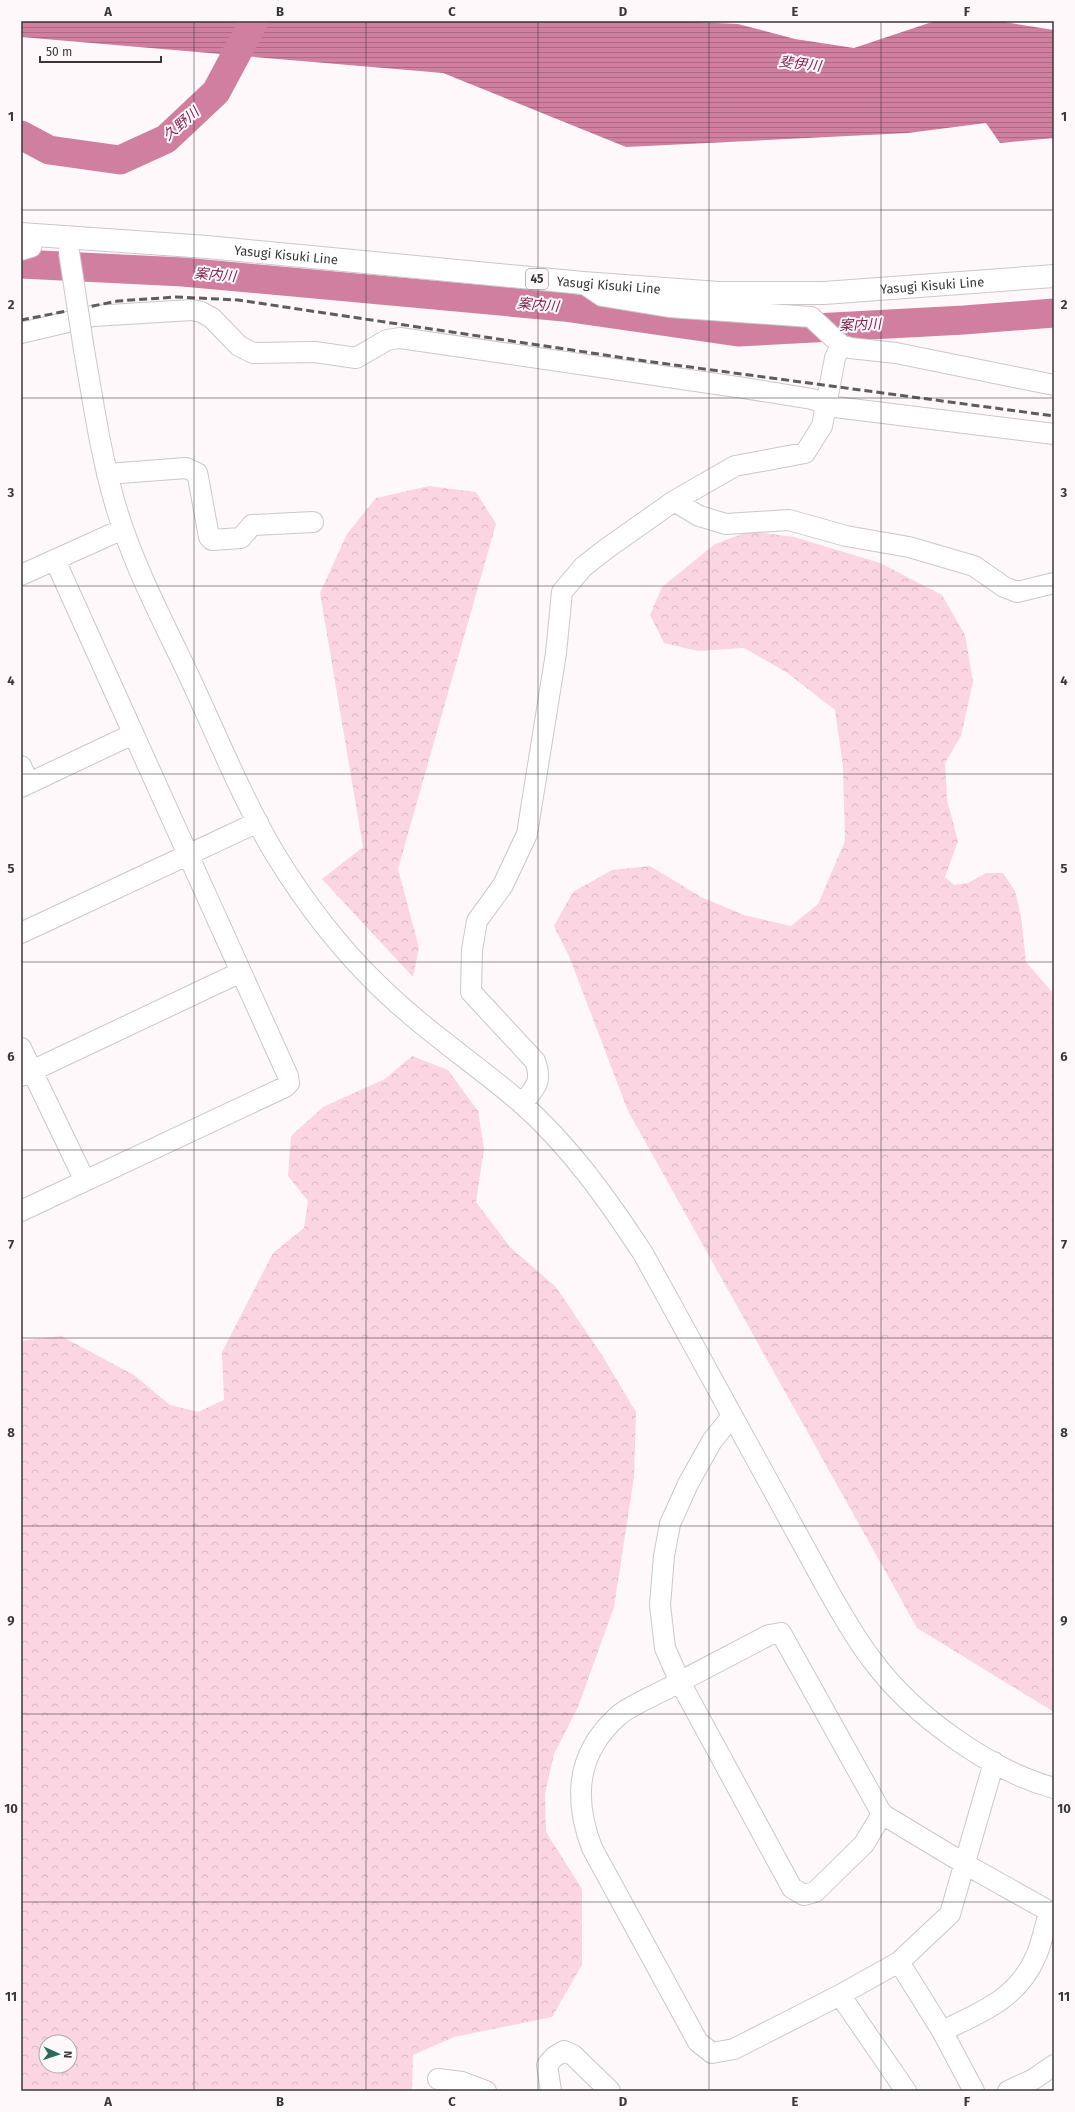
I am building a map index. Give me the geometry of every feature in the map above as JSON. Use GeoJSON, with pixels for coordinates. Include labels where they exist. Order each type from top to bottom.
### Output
{"type":"FeatureCollection","features":[{"type":"Feature","properties":{"kind":"main road","name":"Yasugi Kisuki Line"},"geometry":{"type":"LineString","coordinates":[[25,240],[68,245],[207,247],[583,283],[719,293],[824,293],[1054,276]]}},
{"type":"Feature","properties":{"kind":"street"},"geometry":{"type":"LineString","coordinates":[[68,245],[84,350],[107,474],[123,529],[148,589],[258,822],[294,884],[317,916],[378,985],[420,1022],[522,1104],[559,1140],[610,1203],[644,1255],[839,1609],[872,1661],[911,1705],[960,1741],[994,1762],[1054,1788]]}},
{"type":"Feature","properties":{"kind":"street"},"geometry":{"type":"LineString","coordinates":[[583,283],[602,296],[669,307],[805,316],[820,323],[840,343],[863,350],[896,353],[1054,385]]}},
{"type":"Feature","properties":{"kind":"street"},"geometry":{"type":"LineString","coordinates":[[21,333],[93,316],[192,310],[201,312],[212,318],[239,346],[253,353],[315,352],[356,358],[387,340],[400,338],[744,388],[812,399],[835,407],[1054,434]]}},
{"type":"Feature","properties":{"kind":"street"},"geometry":{"type":"LineString","coordinates":[[522,1104],[535,1087],[539,1079],[539,1071],[535,1061],[471,992],[472,950],[477,921],[503,885],[527,834],[556,653],[562,592],[583,567],[674,501],[735,466],[805,454],[822,426],[828,404],[835,358],[840,343]]}},
{"type":"Feature","properties":{"kind":"street"},"geometry":{"type":"LineString","coordinates":[[107,474],[186,468],[194,471],[198,477],[209,537],[212,540],[241,538],[252,525],[313,522]]}},
{"type":"Feature","properties":{"kind":"street"},"geometry":{"type":"LineString","coordinates":[[674,501],[699,516],[726,524],[790,520],[846,536],[909,547],[974,566],[1004,587],[1017,592],[1054,583]]}},
{"type":"Feature","properties":{"kind":"street"},"geometry":{"type":"LineString","coordinates":[[21,575],[123,529]]}},
{"type":"Feature","properties":{"kind":"street"},"geometry":{"type":"LineString","coordinates":[[21,1211],[285,1087],[288,1082],[288,1076],[55,560]]}},
{"type":"Feature","properties":{"kind":"street"},"geometry":{"type":"LineString","coordinates":[[24,779],[134,734]]}},
{"type":"Feature","properties":{"kind":"street"},"geometry":{"type":"LineString","coordinates":[[21,933],[189,856],[258,822]]}},
{"type":"Feature","properties":{"kind":"street"},"geometry":{"type":"LineString","coordinates":[[26,1074],[241,972]]}},
{"type":"Feature","properties":{"kind":"street"},"geometry":{"type":"LineString","coordinates":[[21,1048],[26,1074],[84,1181]]}},
{"type":"Feature","properties":{"kind":"street"},"geometry":{"type":"LineString","coordinates":[[732,1416],[712,1441],[688,1484],[670,1524],[664,1556],[660,1605],[665,1648],[680,1682],[792,1888],[804,1894],[815,1892],[864,1844],[882,1814]]}},
{"type":"Feature","properties":{"kind":"street"},"geometry":{"type":"LineString","coordinates":[[942,2032],[995,2006],[1016,1988],[1036,1957],[1051,1913],[965,1864],[882,1814],[781,1633],[770,1635],[620,1715],[591,1749],[580,1786],[580,1806],[583,1825],[592,1848],[698,2042],[712,2053],[734,2049],[840,1995],[899,1962],[950,1914],[965,1864],[994,1762]]}},
{"type":"Feature","properties":{"kind":"street"},"geometry":{"type":"LineString","coordinates":[[899,1962],[942,2032],[974,2091]]}},
{"type":"Feature","properties":{"kind":"street"},"geometry":{"type":"LineString","coordinates":[[840,1995],[906,2091]]}},
{"type":"Feature","properties":{"kind":"street"},"geometry":{"type":"LineString","coordinates":[[551,2091],[547,2065],[554,2057],[564,2051],[573,2055],[610,2091]]}},
{"type":"Feature","properties":{"kind":"street"},"geometry":{"type":"LineString","coordinates":[[1008,2091],[1034,2079],[1054,2065]]}},
{"type":"Feature","properties":{"kind":"street"},"geometry":{"type":"LineString","coordinates":[[438,2079],[462,2082],[486,2091]]}},
{"type":"Feature","properties":{"kind":"green space"},"geometry":{"type":"Polygon","coordinates":[[[429,486],[476,492],[496,524],[398,869],[419,948],[413,977],[322,879],[363,847],[320,593],[347,534],[376,498],[429,486]]]}},
{"type":"Feature","properties":{"kind":"green space"},"geometry":{"type":"Polygon","coordinates":[[[750,531],[794,537],[880,563],[942,595],[965,635],[973,682],[961,736],[945,763],[947,800],[958,841],[945,877],[954,885],[968,883],[986,873],[1003,873],[1015,891],[1021,916],[1026,962],[1052,992],[1054,1002],[1052,1061],[1054,1066],[1054,1712],[917,1628],[628,1111],[569,956],[554,926],[573,892],[612,870],[650,866],[701,897],[744,915],[791,926],[818,904],[845,841],[843,766],[835,710],[786,672],[744,648],[698,651],[664,643],[650,615],[662,587],[715,544],[750,531]]]}},
{"type":"Feature","properties":{"kind":"green space"},"geometry":{"type":"Polygon","coordinates":[[[412,1056],[448,1070],[478,1111],[484,1149],[476,1202],[511,1248],[556,1287],[602,1355],[636,1412],[634,1477],[614,1607],[578,1707],[554,1754],[545,1794],[546,1832],[582,1889],[582,1965],[552,2017],[454,2037],[413,2055],[412,2091],[21,2091],[21,1341],[61,1336],[134,1375],[170,1405],[198,1412],[224,1400],[222,1352],[273,1253],[304,1228],[308,1201],[288,1176],[291,1136],[323,1107],[385,1079],[412,1056]]]}},
{"type":"Feature","properties":{"kind":"water","name":"斐伊川"},"geometry":{"type":"Polygon","coordinates":[[[21,21],[673,21],[738,24],[795,39],[854,48],[935,21],[998,21],[1054,30],[1054,138],[1000,143],[986,123],[908,133],[626,147],[443,73],[21,37],[21,21]]]}},
{"type":"Feature","properties":{"kind":"waterway","name":"久野川"},"geometry":{"type":"LineString","coordinates":[[21,135],[49,150],[120,160],[166,139],[216,92],[254,21]]}},
{"type":"Feature","properties":{"kind":"waterway","name":"案内川"},"geometry":{"type":"LineString","coordinates":[[21,264],[183,272],[564,307],[738,332],[964,320],[1054,313]]}},
{"type":"Feature","properties":{"kind":"railway"},"geometry":{"type":"LineString","coordinates":[[21,320],[118,301],[176,297],[238,300],[645,361],[1054,416]]}}]}
